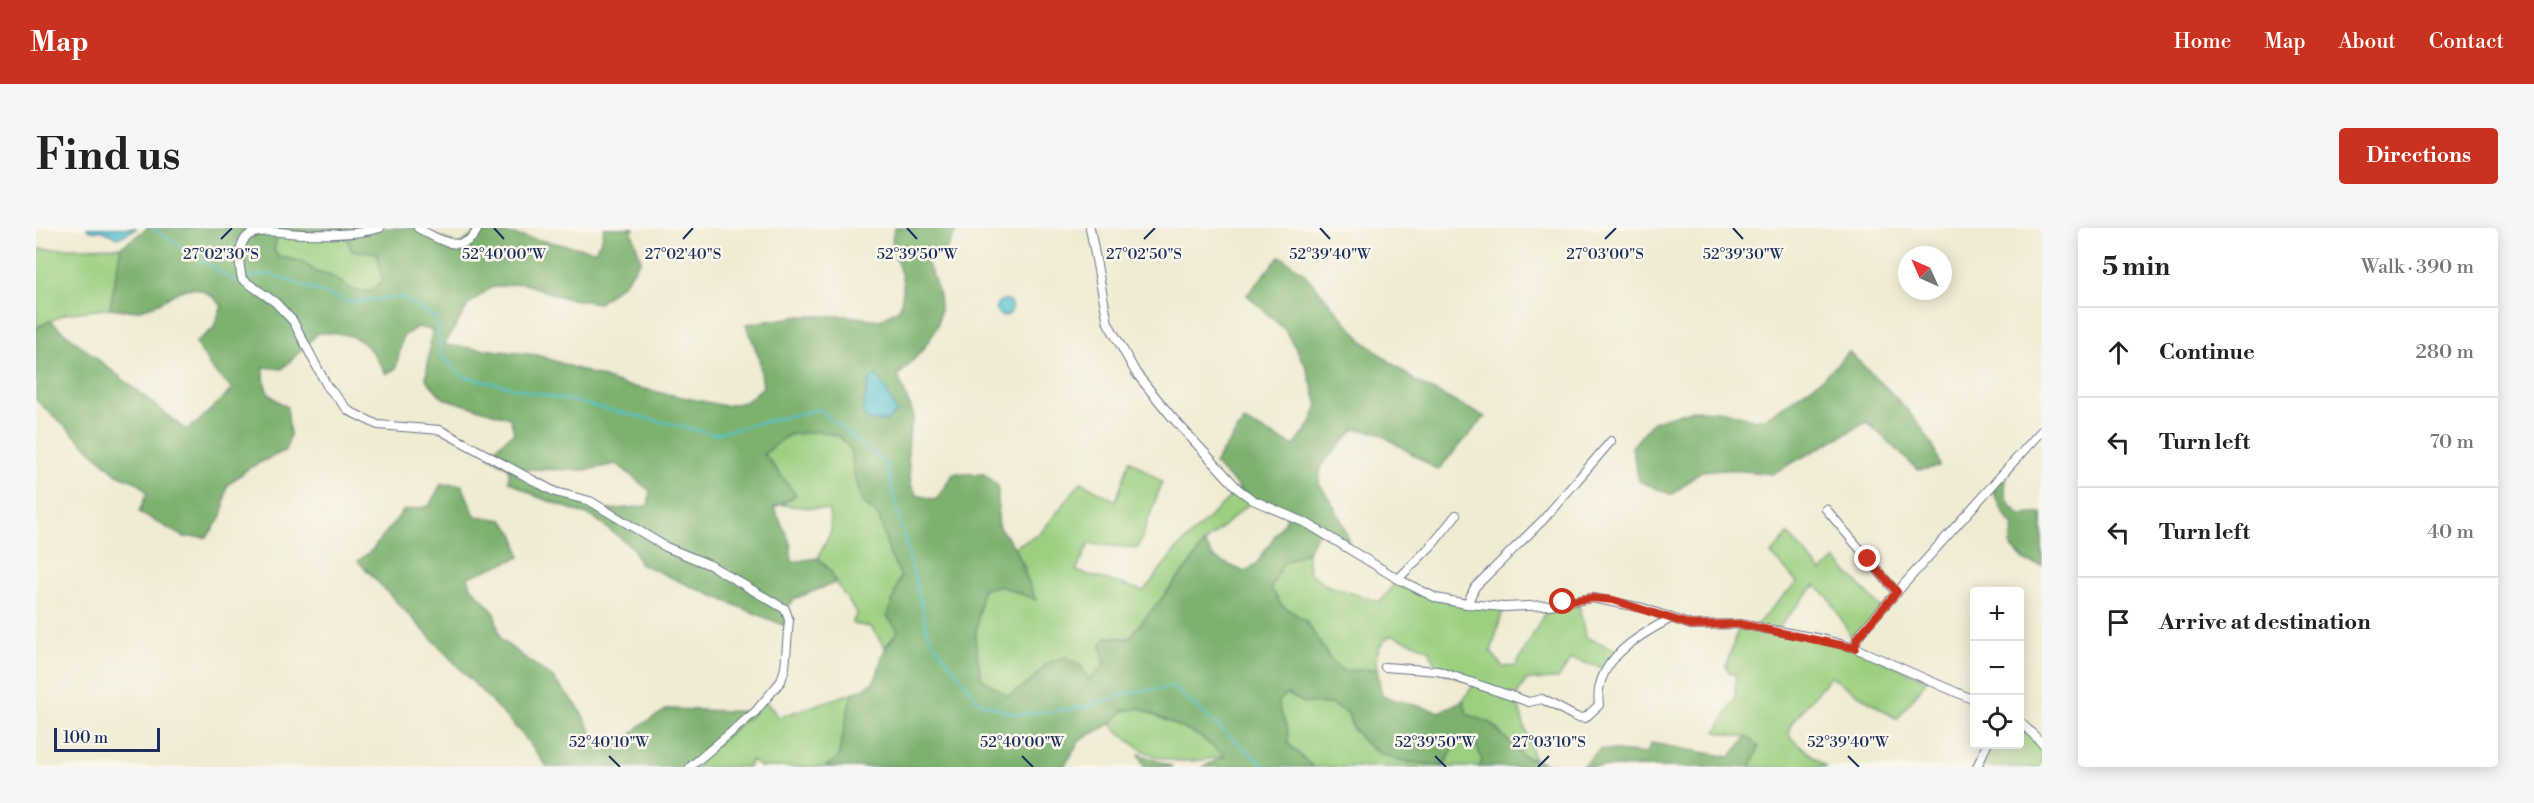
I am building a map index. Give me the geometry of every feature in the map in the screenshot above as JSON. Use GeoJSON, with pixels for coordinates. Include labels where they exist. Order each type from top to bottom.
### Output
{"type":"FeatureCollection","features":[{"type":"Feature","properties":{"kind":"street"},"geometry":{"type":"LineString","coordinates":[[380,228],[345,234],[262,231],[249,235],[242,244],[239,254],[242,279],[275,302],[293,321],[327,386],[349,411],[378,425],[440,430],[555,492],[591,501],[666,547],[710,565],[785,609],[789,620],[781,681],[755,712],[690,767]]}},
{"type":"Feature","properties":{"kind":"street"},"geometry":{"type":"LineString","coordinates":[[418,228],[439,241],[459,244],[469,240],[478,228]]}},
{"type":"Feature","properties":{"kind":"street"},"geometry":{"type":"LineString","coordinates":[[1090,228],[1108,323],[1136,373],[1171,416],[1238,489],[1253,500],[1308,524],[1398,579],[1436,598],[1467,604],[1515,606],[1592,598],[1643,608],[1691,625],[1740,624],[1855,648],[1970,698]]}},
{"type":"Feature","properties":{"kind":"street"},"geometry":{"type":"LineString","coordinates":[[1855,648],[1857,638],[2042,430]]}},
{"type":"Feature","properties":{"kind":"street"},"geometry":{"type":"LineString","coordinates":[[1467,604],[1475,587],[1543,520],[1611,441]]}},
{"type":"Feature","properties":{"kind":"street"},"geometry":{"type":"LineString","coordinates":[[1826,509],[1897,592]]}},
{"type":"Feature","properties":{"kind":"street"},"geometry":{"type":"LineString","coordinates":[[1398,579],[1433,544],[1456,515]]}},
{"type":"Feature","properties":{"kind":"street"},"geometry":{"type":"LineString","coordinates":[[1385,667],[1438,671],[1528,702],[1542,699],[1576,717],[1585,718],[1599,705],[1597,691],[1607,669],[1620,651],[1642,633],[1670,619]]}},
{"type":"Feature","properties":{"kind":"street"},"geometry":{"type":"LineString","coordinates":[[2024,727],[2042,743]]}},
{"type":"Feature","properties":{"kind":"street"},"geometry":{"type":"LineString","coordinates":[[1977,767],[1984,749]]}},
{"type":"Feature","properties":{"kind":"green space"},"geometry":{"type":"Polygon","coordinates":[[[148,228],[418,228],[459,245],[476,233],[508,234],[595,251],[602,239],[604,228],[634,228],[632,232],[641,260],[626,281],[599,303],[565,298],[522,283],[490,288],[468,305],[444,345],[537,355],[624,385],[725,406],[745,402],[763,387],[759,358],[746,324],[801,316],[847,316],[880,320],[900,308],[902,296],[902,277],[892,241],[895,228],[957,228],[947,249],[925,259],[939,295],[938,323],[924,348],[898,376],[914,416],[909,433],[908,457],[911,485],[917,495],[936,500],[954,473],[984,474],[998,486],[998,526],[1014,547],[1036,600],[1001,586],[982,589],[975,640],[981,678],[1008,696],[1030,682],[1048,663],[1066,657],[1081,666],[1089,680],[1105,665],[1101,644],[1107,637],[1129,638],[1193,560],[1204,543],[1214,558],[1245,572],[1257,563],[1288,516],[1253,500],[1214,464],[1244,421],[1294,446],[1310,425],[1318,405],[1306,366],[1285,330],[1247,295],[1280,256],[1303,272],[1363,341],[1418,383],[1485,417],[1438,470],[1377,432],[1355,429],[1321,465],[1319,484],[1339,516],[1350,550],[1319,531],[1307,552],[1283,563],[1271,588],[1281,605],[1306,621],[1330,659],[1343,671],[1377,669],[1382,696],[1440,712],[1463,700],[1467,714],[1490,723],[1523,756],[1558,767],[1480,767],[1482,759],[1472,735],[1454,748],[1444,765],[1399,760],[1385,756],[1362,740],[1348,713],[1330,704],[1305,703],[1287,694],[1278,702],[1287,725],[1288,744],[1313,767],[1203,767],[1225,756],[1199,736],[1140,708],[1123,711],[1111,724],[1080,740],[1064,767],[825,767],[838,758],[852,693],[863,689],[875,679],[887,646],[898,630],[887,616],[901,576],[890,555],[879,517],[862,501],[853,469],[852,451],[839,436],[818,431],[788,435],[764,454],[796,495],[774,508],[790,542],[792,562],[818,558],[831,571],[835,583],[796,598],[785,609],[788,627],[639,563],[633,548],[593,517],[538,497],[509,481],[509,468],[488,455],[514,432],[510,418],[443,398],[426,379],[432,330],[417,327],[403,336],[396,368],[386,374],[373,353],[360,340],[352,336],[332,333],[318,333],[282,369],[264,367],[264,382],[268,392],[287,407],[290,435],[286,450],[249,468],[227,486],[222,516],[207,537],[184,537],[139,512],[147,493],[139,483],[117,474],[36,400],[36,328],[50,321],[186,430],[198,422],[232,389],[210,367],[196,342],[213,329],[222,306],[210,295],[199,289],[189,289],[180,291],[151,307],[139,310],[110,308],[121,247],[148,228]],[[278,232],[274,251],[279,257],[303,262],[316,272],[331,276],[354,291],[372,291],[383,281],[377,253],[352,251],[345,234],[278,232]],[[617,464],[586,470],[511,469],[607,510],[648,506],[650,491],[617,464]]]}},
{"type":"Feature","properties":{"kind":"green space"},"geometry":{"type":"Polygon","coordinates":[[[278,232],[345,234],[377,253],[383,281],[372,291],[354,291],[331,276],[316,272],[303,262],[279,256],[274,251],[278,232]]]}},
{"type":"Feature","properties":{"kind":"green space"},"geometry":{"type":"Polygon","coordinates":[[[121,247],[110,308],[65,314],[36,328],[36,249],[121,247]]]}},
{"type":"Feature","properties":{"kind":"green space"},"geometry":{"type":"Polygon","coordinates":[[[1849,352],[1903,405],[1916,421],[1936,453],[1939,467],[1918,470],[1867,422],[1772,474],[1723,469],[1701,471],[1672,495],[1639,481],[1632,447],[1653,422],[1690,410],[1725,411],[1755,420],[1769,416],[1823,378],[1849,352]]]}},
{"type":"Feature","properties":{"kind":"green space"},"geometry":{"type":"Polygon","coordinates":[[[818,431],[839,436],[852,451],[853,469],[862,501],[879,517],[890,555],[901,576],[887,616],[899,630],[885,647],[871,627],[852,624],[857,613],[818,558],[831,531],[829,510],[782,505],[796,495],[764,454],[788,435],[818,431]]]}},
{"type":"Feature","properties":{"kind":"green space"},"geometry":{"type":"Polygon","coordinates":[[[1130,460],[1162,482],[1138,548],[1089,544],[1076,571],[1144,591],[1174,552],[1238,489],[1253,500],[1204,543],[1193,560],[1129,638],[1107,637],[1101,644],[1105,665],[1089,681],[1048,663],[1030,682],[1008,696],[981,678],[975,640],[982,589],[1001,586],[1026,570],[1014,547],[1040,534],[1081,482],[1116,501],[1130,460]]]}},
{"type":"Feature","properties":{"kind":"green space"},"geometry":{"type":"Polygon","coordinates":[[[2009,467],[2005,489],[2010,505],[2021,515],[2042,513],[2042,565],[2026,562],[2010,545],[2014,527],[2005,515],[1991,487],[2009,467]]]}},
{"type":"Feature","properties":{"kind":"green space"},"geometry":{"type":"Polygon","coordinates":[[[441,484],[462,485],[475,516],[503,520],[515,535],[520,557],[468,577],[471,587],[494,612],[501,640],[553,678],[579,708],[597,742],[621,744],[641,725],[668,709],[755,712],[690,767],[547,767],[523,735],[358,561],[373,549],[403,511],[429,506],[441,484]]]}},
{"type":"Feature","properties":{"kind":"green space"},"geometry":{"type":"Polygon","coordinates":[[[1788,534],[1822,572],[1835,559],[1882,609],[1857,638],[1850,635],[1829,598],[1815,585],[1776,630],[1855,648],[1927,680],[1897,719],[1830,676],[1791,724],[1789,736],[1826,767],[1750,767],[1759,747],[1747,737],[1716,732],[1735,698],[1736,675],[1729,672],[1726,666],[1740,624],[1755,626],[1797,582],[1771,554],[1788,534]]]}},
{"type":"Feature","properties":{"kind":"green space"},"geometry":{"type":"Polygon","coordinates":[[[1307,552],[1309,572],[1326,585],[1380,602],[1398,579],[1436,598],[1504,607],[1491,652],[1503,667],[1516,666],[1549,605],[1578,599],[1585,637],[1620,651],[1607,669],[1571,659],[1558,679],[1526,680],[1516,697],[1534,759],[1523,756],[1490,723],[1467,714],[1463,700],[1475,683],[1438,671],[1429,649],[1392,635],[1378,649],[1377,669],[1343,671],[1330,659],[1306,621],[1281,605],[1271,588],[1283,562],[1307,552]]]}},
{"type":"Feature","properties":{"kind":"green space"},"geometry":{"type":"Polygon","coordinates":[[[852,693],[838,759],[825,767],[760,767],[751,760],[748,767],[690,767],[765,701],[779,717],[852,693]]]}},
{"type":"Feature","properties":{"kind":"green space"},"geometry":{"type":"Polygon","coordinates":[[[1287,694],[1305,703],[1330,704],[1348,713],[1353,731],[1444,765],[1454,748],[1472,735],[1482,759],[1480,767],[1313,767],[1288,744],[1288,730],[1277,701],[1287,694]]]}},
{"type":"Feature","properties":{"kind":"green space"},"geometry":{"type":"Polygon","coordinates":[[[1140,708],[1199,736],[1225,756],[1176,761],[1149,754],[1124,737],[1111,724],[1123,711],[1140,708]]]}},
{"type":"Feature","properties":{"kind":"green space"},"geometry":{"type":"Polygon","coordinates":[[[2024,726],[2042,743],[2042,767],[1977,767],[1985,749],[2024,749],[2024,726]]]}},
{"type":"Feature","properties":{"kind":"green space"},"geometry":{"type":"Polygon","coordinates":[[[1747,737],[1759,747],[1750,767],[1581,767],[1600,749],[1646,754],[1651,743],[1730,757],[1747,737]]]}},
{"type":"Feature","properties":{"kind":"green space"},"geometry":{"type":"Polygon","coordinates":[[[1139,754],[1173,767],[1144,767],[1139,754]]]}},
{"type":"Feature","properties":{"kind":"water"},"geometry":{"type":"Polygon","coordinates":[[[87,228],[137,228],[118,238],[103,231],[90,231],[87,228]]]}},
{"type":"Feature","properties":{"kind":"water"},"geometry":{"type":"Polygon","coordinates":[[[1004,300],[1010,302],[1012,308],[1010,314],[1004,316],[998,314],[996,308],[998,302],[1004,300]]]}},
{"type":"Feature","properties":{"kind":"water"},"geometry":{"type":"Polygon","coordinates":[[[877,374],[897,412],[888,421],[869,420],[862,413],[869,381],[877,374]]]}},
{"type":"Feature","properties":{"kind":"waterway"},"geometry":{"type":"LineString","coordinates":[[152,228],[235,281]]}},
{"type":"Feature","properties":{"kind":"waterway"},"geometry":{"type":"LineString","coordinates":[[250,276],[271,274],[348,302],[402,297],[437,319],[441,355],[463,376],[714,434],[819,409],[886,464],[929,636],[979,702],[1015,714],[1052,712],[1090,706],[1128,693],[1173,687],[1266,767]]}},
{"type":"Feature","properties":{"kind":"route"},"geometry":{"type":"LineString","coordinates":[[1563,602],[1592,598],[1613,600],[1691,625],[1740,624],[1822,639],[1855,648],[1857,638],[1897,592],[1868,559]]}}]}
